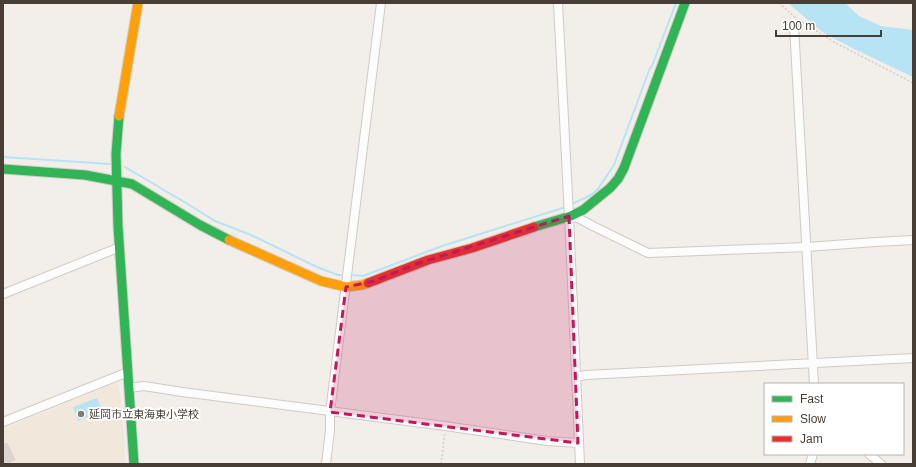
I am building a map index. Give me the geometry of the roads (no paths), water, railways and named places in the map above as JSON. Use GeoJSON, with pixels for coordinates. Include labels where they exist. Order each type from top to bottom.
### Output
{"type":"FeatureCollection","features":[{"type":"Feature","properties":{"kind":"street"},"geometry":{"type":"LineString","coordinates":[[134,464],[116,181],[116,154],[120,109],[138,3]]}},
{"type":"Feature","properties":{"kind":"street"},"geometry":{"type":"LineString","coordinates":[[326,464],[330,430],[330,412],[381,3]]}},
{"type":"Feature","properties":{"kind":"street"},"geometry":{"type":"LineString","coordinates":[[558,3],[580,464]]}},
{"type":"Feature","properties":{"kind":"street"},"geometry":{"type":"LineString","coordinates":[[3,169],[85,175],[132,184],[200,225],[321,281],[346,287],[362,285],[416,264],[580,212],[604,195],[621,175],[686,3]]}},
{"type":"Feature","properties":{"kind":"street"},"geometry":{"type":"LineString","coordinates":[[794,26],[814,383]]}},
{"type":"Feature","properties":{"kind":"street"},"geometry":{"type":"LineString","coordinates":[[569,216],[580,218],[648,253],[806,247],[913,240]]}},
{"type":"Feature","properties":{"kind":"street"},"geometry":{"type":"LineString","coordinates":[[3,294],[120,247]]}},
{"type":"Feature","properties":{"kind":"street"},"geometry":{"type":"LineString","coordinates":[[576,376],[913,358]]}},
{"type":"Feature","properties":{"kind":"street"},"geometry":{"type":"LineString","coordinates":[[3,422],[128,372]]}},
{"type":"Feature","properties":{"kind":"street"},"geometry":{"type":"LineString","coordinates":[[129,388],[144,386],[548,441],[578,443]]}},
{"type":"Feature","properties":{"kind":"street"},"geometry":{"type":"LineString","coordinates":[[870,455],[881,464]]}},
{"type":"Feature","properties":{"kind":"water"},"geometry":{"type":"Polygon","coordinates":[[[788,3],[845,3],[859,16],[881,26],[913,30],[913,77],[822,32],[788,3]]]}},
{"type":"Feature","properties":{"kind":"water"},"geometry":{"type":"Polygon","coordinates":[[[97,398],[103,411],[78,421],[73,407],[97,398]]]}},
{"type":"Feature","properties":{"kind":"waterway"},"geometry":{"type":"LineString","coordinates":[[570,205],[591,195],[598,189],[614,165],[676,3]]}},
{"type":"Feature","properties":{"kind":"waterway"},"geometry":{"type":"LineString","coordinates":[[3,157],[110,164]]}},
{"type":"Feature","properties":{"kind":"waterway"},"geometry":{"type":"LineString","coordinates":[[125,167],[215,221],[251,235],[317,267],[341,275]]}},
{"type":"Feature","properties":{"kind":"waterway"},"geometry":{"type":"LineString","coordinates":[[353,275],[363,276],[442,246],[566,207]]}},
{"type":"Feature","properties":{"kind":"place","name":"延岡市立東海東小学校"},"geometry":{"type":"Point","coordinates":[81,414]}}]}
